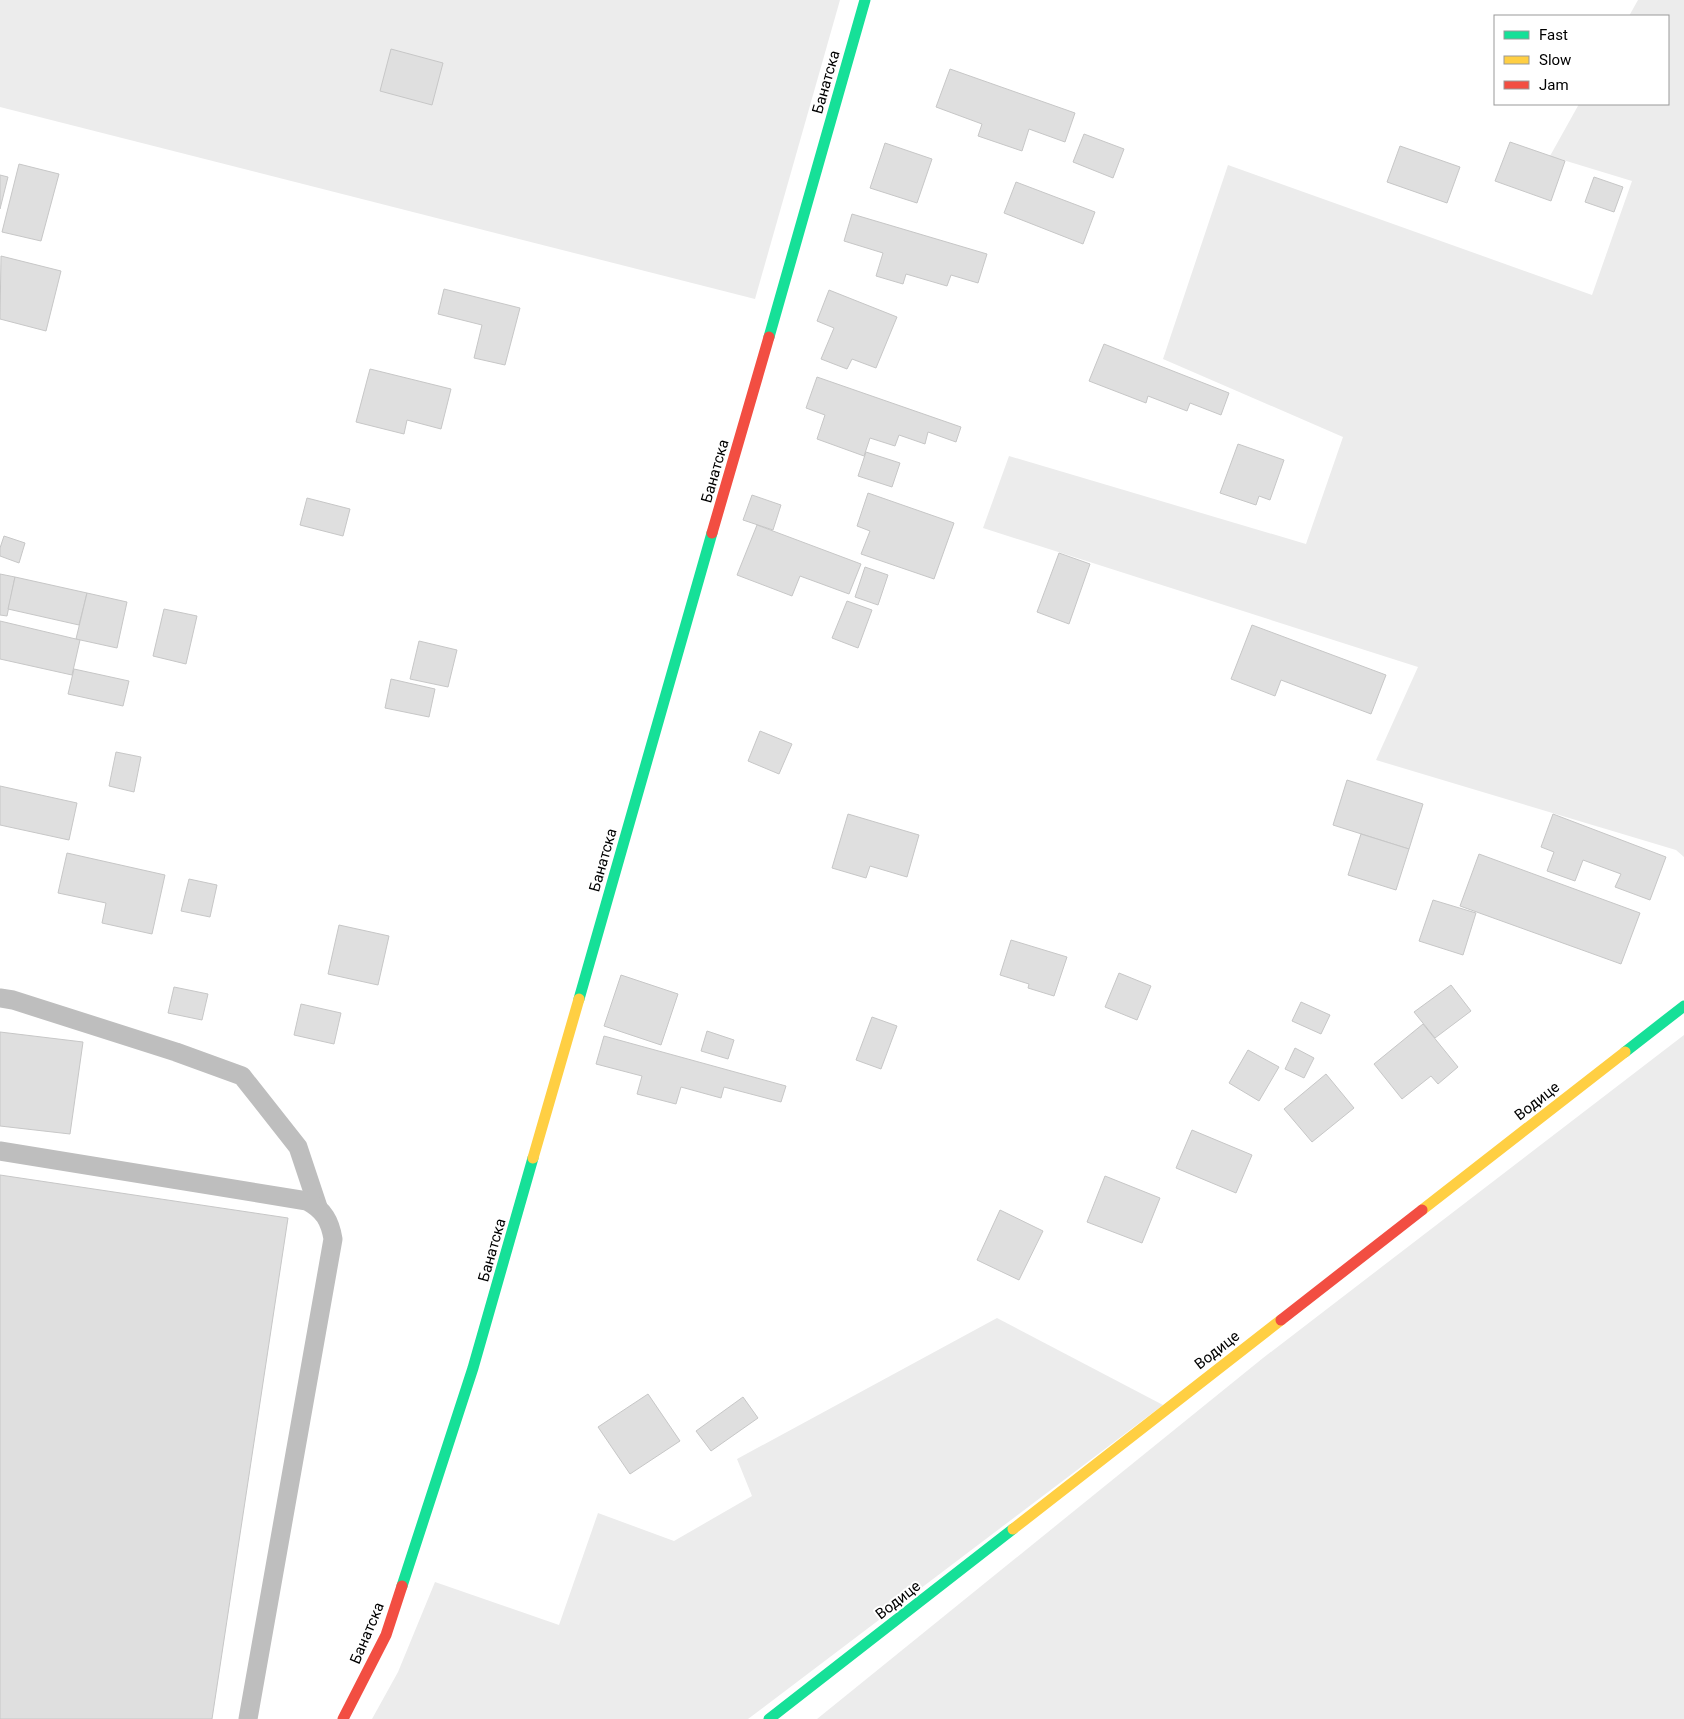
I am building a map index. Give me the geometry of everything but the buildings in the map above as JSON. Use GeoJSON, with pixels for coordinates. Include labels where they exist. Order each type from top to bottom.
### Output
{"type":"FeatureCollection","features":[{"type":"Feature","properties":{"kind":"street","name":"Банатска"},"geometry":{"type":"LineString","coordinates":[[343,1719],[386,1635],[473,1368],[865,0]]}},
{"type":"Feature","properties":{"kind":"street","name":"Водице"},"geometry":{"type":"LineString","coordinates":[[769,1719],[1684,1006]]}},
{"type":"Feature","properties":{"kind":"lane"},"geometry":{"type":"LineString","coordinates":[[0,998],[13,1000],[176,1052],[242,1076],[298,1147],[318,1207],[329,1221],[333,1240],[248,1719]]}},
{"type":"Feature","properties":{"kind":"lane"},"geometry":{"type":"LineString","coordinates":[[0,1151],[307,1201],[318,1207]]}},
{"type":"Feature","properties":{"kind":"shaded area"},"geometry":{"type":"Polygon","coordinates":[[[0,0],[840,0],[755,299],[0,107],[0,0]]]}},
{"type":"Feature","properties":{"kind":"shaded area"},"geometry":{"type":"Polygon","coordinates":[[[1638,0],[1684,0],[1684,857],[1676,850],[1376,760],[1418,667],[983,528],[1009,456],[1306,544],[1343,437],[1163,359],[1228,165],[1592,295],[1632,181],[1550,156],[1578,105],[1669,105],[1669,15],[1630,15],[1638,0]]]}},
{"type":"Feature","properties":{"kind":"shaded area"},"geometry":{"type":"Polygon","coordinates":[[[1684,1035],[1684,1719],[817,1719],[1263,1358],[1684,1035]]]}},
{"type":"Feature","properties":{"kind":"shaded area"},"geometry":{"type":"Polygon","coordinates":[[[997,1318],[1163,1405],[748,1719],[372,1719],[398,1672],[435,1582],[559,1625],[598,1513],[674,1541],[752,1496],[737,1459],[997,1318]]]}},
{"type":"Feature","properties":{"kind":"traffic: fast"},"geometry":{"type":"LineString","coordinates":[[769,337],[865,0]]}},
{"type":"Feature","properties":{"kind":"traffic: fast"},"geometry":{"type":"LineString","coordinates":[[579,999],[712,533]]}},
{"type":"Feature","properties":{"kind":"traffic: fast"},"geometry":{"type":"LineString","coordinates":[[1625,1052],[1684,1006]]}},
{"type":"Feature","properties":{"kind":"traffic: fast"},"geometry":{"type":"LineString","coordinates":[[402,1586],[473,1368],[533,1158]]}},
{"type":"Feature","properties":{"kind":"traffic: fast"},"geometry":{"type":"LineString","coordinates":[[769,1719],[1013,1529]]}},
{"type":"Feature","properties":{"kind":"traffic: slow"},"geometry":{"type":"LineString","coordinates":[[533,1158],[579,999]]}},
{"type":"Feature","properties":{"kind":"traffic: slow"},"geometry":{"type":"LineString","coordinates":[[1422,1210],[1625,1052]]}},
{"type":"Feature","properties":{"kind":"traffic: slow"},"geometry":{"type":"LineString","coordinates":[[1013,1529],[1281,1320]]}},
{"type":"Feature","properties":{"kind":"traffic: jam"},"geometry":{"type":"LineString","coordinates":[[712,533],[769,337]]}},
{"type":"Feature","properties":{"kind":"traffic: jam"},"geometry":{"type":"LineString","coordinates":[[1281,1320],[1422,1210]]}},
{"type":"Feature","properties":{"kind":"traffic: jam"},"geometry":{"type":"LineString","coordinates":[[343,1719],[386,1635],[402,1586]]}}]}
